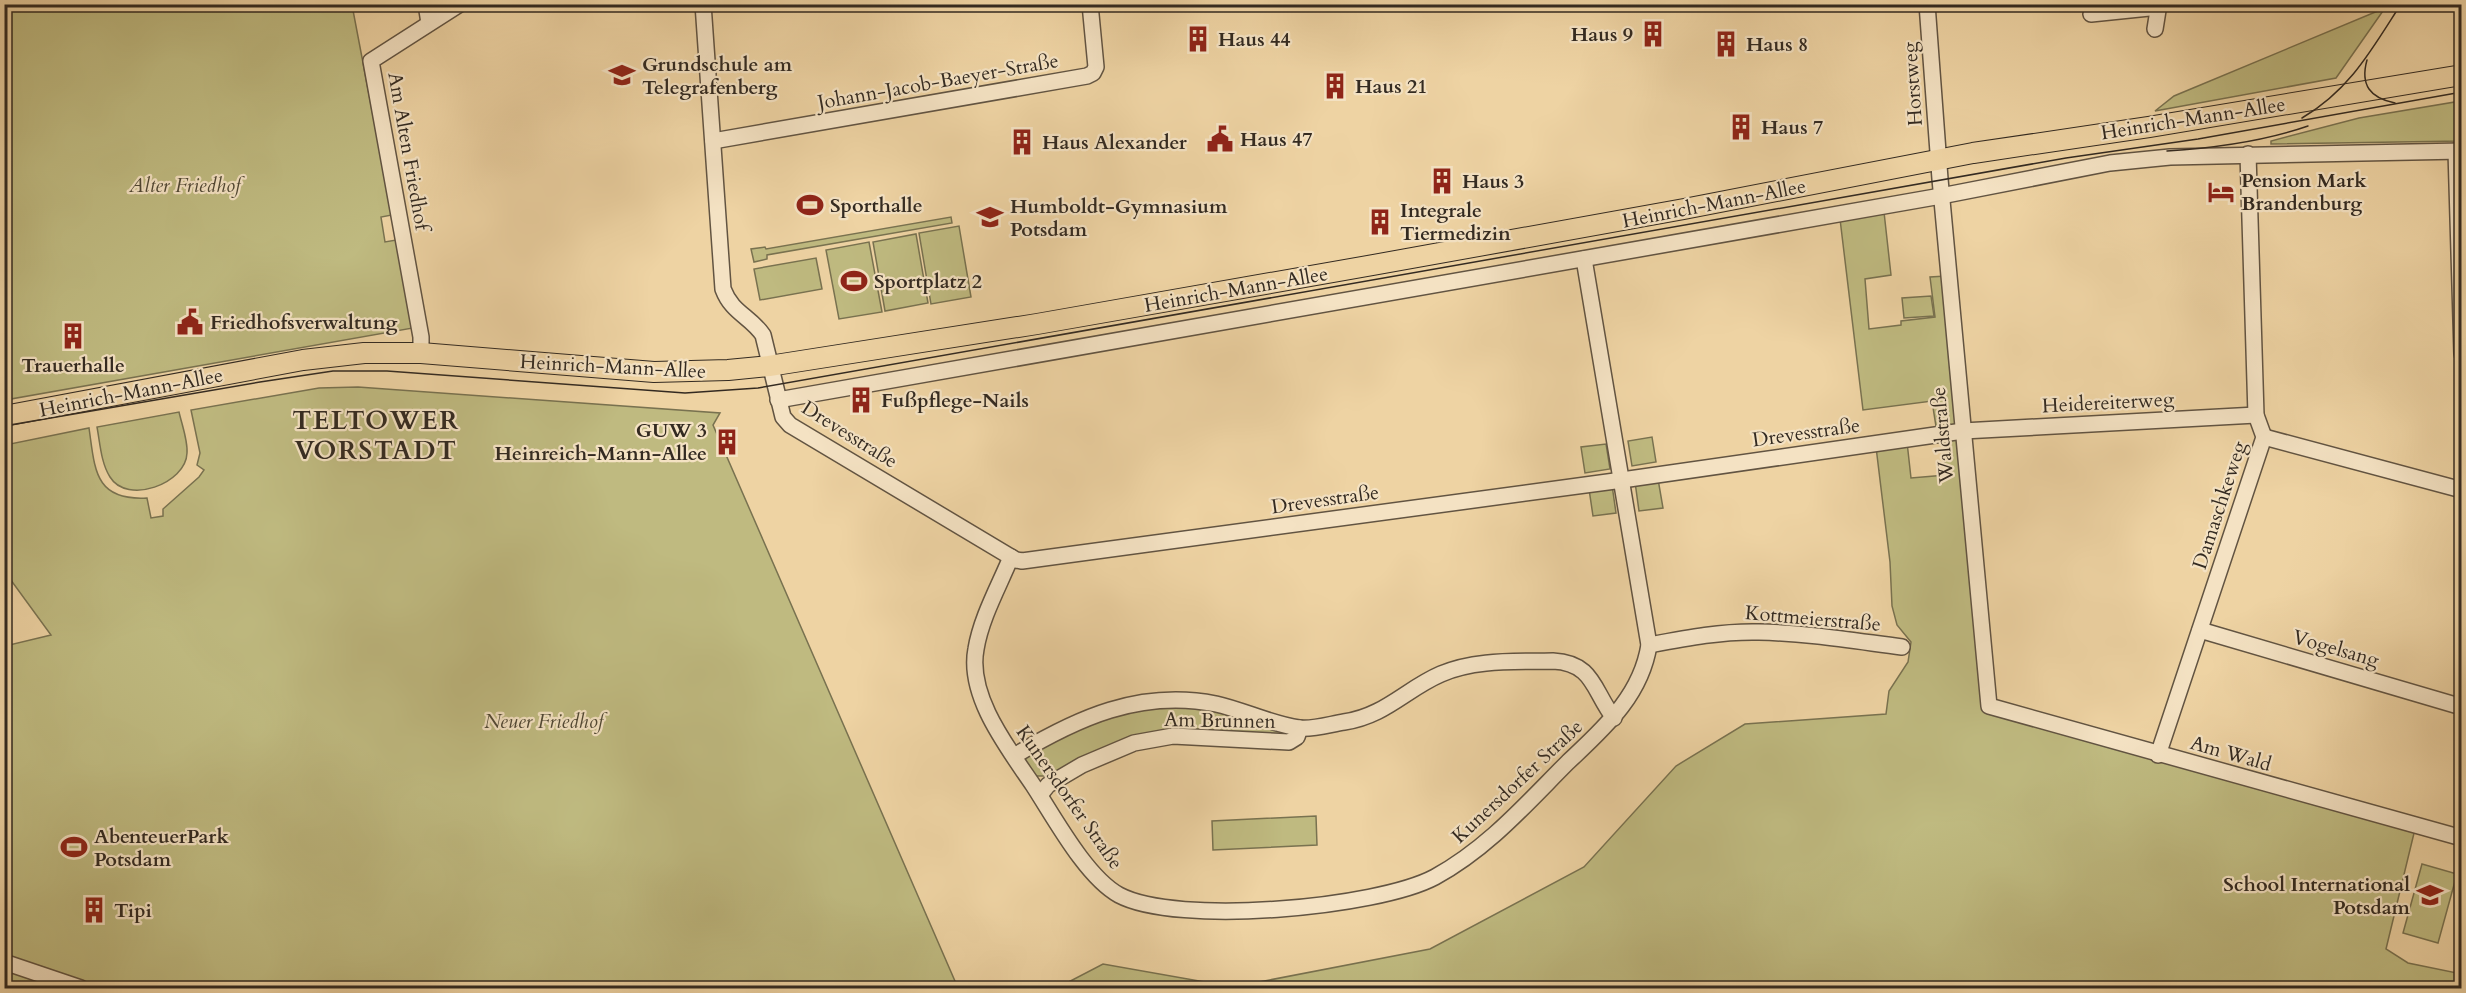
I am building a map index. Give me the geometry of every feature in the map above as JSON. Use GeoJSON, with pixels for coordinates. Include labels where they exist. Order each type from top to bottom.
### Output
{"type":"FeatureCollection","features":[{"type":"Feature","properties":{"kind":"main road","name":"Heinrich-Mann-Allee"},"geometry":{"type":"LineString","coordinates":[[4,416],[303,360],[364,353],[421,353],[654,372],[711,371],[769,366],[1136,307],[1688,209],[1938,160],[2462,75]]}},
{"type":"Feature","properties":{"kind":"street"},"geometry":{"type":"LineString","coordinates":[[426,4],[429,23]]}},
{"type":"Feature","properties":{"kind":"street","name":"Am Alten Friedhof"},"geometry":{"type":"LineString","coordinates":[[421,353],[419,328],[371,61],[460,4]]}},
{"type":"Feature","properties":{"kind":"street","name":"Drevesstraße"},"geometry":{"type":"LineString","coordinates":[[704,4],[723,289],[733,308],[757,326],[763,335],[783,417],[790,425],[1011,557],[1022,561],[1622,480],[1963,431]]}},
{"type":"Feature","properties":{"kind":"street","name":"Johann-Jacob-Baeyer-Straße"},"geometry":{"type":"LineString","coordinates":[[713,141],[1087,76],[1093,73],[1096,67],[1090,4]]}},
{"type":"Feature","properties":{"kind":"street","name":"Horstweg"},"geometry":{"type":"LineString","coordinates":[[1927,4],[1938,160]]}},
{"type":"Feature","properties":{"kind":"street"},"geometry":{"type":"LineString","coordinates":[[2091,14],[2159,6],[2155,29]]}},
{"type":"Feature","properties":{"kind":"street"},"geometry":{"type":"LineString","coordinates":[[2459,151],[2462,354]]}},
{"type":"Feature","properties":{"kind":"street","name":"Heinrich-Mann-Allee"},"geometry":{"type":"LineString","coordinates":[[778,400],[1941,196],[2110,163],[2170,157],[2248,154],[2459,151]]}},
{"type":"Feature","properties":{"kind":"street","name":"Damaschkeweg"},"geometry":{"type":"LineString","coordinates":[[2158,755],[2264,437],[2256,415],[2248,154]]}},
{"type":"Feature","properties":{"kind":"street","name":"Waldstraße"},"geometry":{"type":"LineString","coordinates":[[1938,160],[1989,706]]}},
{"type":"Feature","properties":{"kind":"street","name":"Kunersdorfer Straße"},"geometry":{"type":"LineString","coordinates":[[1011,557],[978,639],[974,661],[976,681],[982,699],[1014,756],[1091,871],[1109,889],[1132,900],[1184,909],[1253,911],[1368,899],[1399,892],[1431,879],[1479,849],[1614,718],[1634,689],[1647,659],[1649,645],[1584,259]]}},
{"type":"Feature","properties":{"kind":"street","name":"Heidereiterweg"},"geometry":{"type":"LineString","coordinates":[[1963,431],[2256,415]]}},
{"type":"Feature","properties":{"kind":"street"},"geometry":{"type":"LineString","coordinates":[[2264,437],[2462,490]]}},
{"type":"Feature","properties":{"kind":"street","name":"Vogelsang"},"geometry":{"type":"LineString","coordinates":[[2200,630],[2462,707]]}},
{"type":"Feature","properties":{"kind":"street","name":"Kottmeierstraße"},"geometry":{"type":"LineString","coordinates":[[1649,645],[1701,635],[1758,632],[1816,636],[1902,647]]}},
{"type":"Feature","properties":{"kind":"street","name":"Am Brunnen"},"geometry":{"type":"LineString","coordinates":[[1014,756],[1077,722],[1116,707],[1140,702],[1166,700],[1214,704],[1300,728],[1362,719],[1385,708],[1439,675],[1466,666],[1566,661],[1577,665],[1588,674],[1597,694],[1614,718]]}},
{"type":"Feature","properties":{"kind":"street","name":"Am Wald"},"geometry":{"type":"LineString","coordinates":[[1989,706],[2462,838]]}},
{"type":"Feature","properties":{"kind":"street","name":"Am Brunnen"},"geometry":{"type":"LineString","coordinates":[[1040,795],[1048,784],[1082,765],[1134,743],[1173,736],[1289,742],[1297,736],[1300,728]]}},
{"type":"Feature","properties":{"kind":"street"},"geometry":{"type":"LineString","coordinates":[[4,962],[81,988]]}},
{"type":"Feature","properties":{"kind":"green space","name":"Alter Friedhof"},"geometry":{"type":"Polygon","coordinates":[[[5,5],[352,5],[392,215],[381,217],[385,242],[396,240],[413,328],[5,400],[5,5]]]}},
{"type":"Feature","properties":{"kind":"green space"},"geometry":{"type":"Polygon","coordinates":[[[2385,8],[2336,78],[2155,111],[2174,96],[2385,8]]]}},
{"type":"Feature","properties":{"kind":"green space"},"geometry":{"type":"Polygon","coordinates":[[[2461,101],[2461,141],[2271,144],[2271,141],[2359,118],[2461,101]]]}},
{"type":"Feature","properties":{"kind":"green space"},"geometry":{"type":"Polygon","coordinates":[[[1884,212],[1891,275],[1865,279],[1869,329],[1901,325],[1901,321],[1935,317],[1930,277],[1946,276],[1962,430],[1937,433],[1932,401],[1863,410],[1840,219],[1884,212]]]}},
{"type":"Feature","properties":{"kind":"green space"},"geometry":{"type":"Polygon","coordinates":[[[951,217],[952,223],[767,255],[767,259],[754,262],[751,249],[765,247],[766,249],[951,217]]]}},
{"type":"Feature","properties":{"kind":"green space"},"geometry":{"type":"Polygon","coordinates":[[[959,226],[971,297],[931,304],[919,233],[959,226]]]}},
{"type":"Feature","properties":{"kind":"green space"},"geometry":{"type":"Polygon","coordinates":[[[916,234],[928,303],[885,311],[873,242],[916,234]]]}},
{"type":"Feature","properties":{"kind":"green space","name":"Sportplatz 2"},"geometry":{"type":"Polygon","coordinates":[[[869,242],[882,312],[839,319],[826,250],[869,242]]]}},
{"type":"Feature","properties":{"kind":"green space"},"geometry":{"type":"Polygon","coordinates":[[[816,258],[822,289],[760,300],[754,269],[816,258]]]}},
{"type":"Feature","properties":{"kind":"green space"},"geometry":{"type":"Polygon","coordinates":[[[1931,296],[1934,316],[1904,318],[1902,298],[1931,296]]]}},
{"type":"Feature","properties":{"kind":"green space","name":"Neuer Friedhof"},"geometry":{"type":"Polygon","coordinates":[[[358,387],[720,413],[713,425],[958,988],[5,988],[5,646],[51,635],[5,572],[5,445],[89,428],[93,457],[100,479],[116,494],[130,498],[147,498],[151,518],[163,516],[163,509],[204,470],[197,465],[200,453],[191,410],[319,388],[358,387]]]}},
{"type":"Feature","properties":{"kind":"green space"},"geometry":{"type":"Polygon","coordinates":[[[179,412],[186,438],[187,453],[184,464],[177,474],[167,482],[142,490],[118,485],[110,477],[105,466],[97,427],[179,412]]]}},
{"type":"Feature","properties":{"kind":"green space"},"geometry":{"type":"Polygon","coordinates":[[[1962,434],[1985,707],[2415,829],[2386,949],[2408,963],[2462,974],[2461,988],[1057,988],[1103,964],[1233,987],[1430,949],[1584,867],[1676,766],[1745,724],[1886,714],[1889,691],[1908,662],[1911,642],[1897,625],[1892,606],[1890,562],[1876,447],[1907,442],[1911,478],[1946,475],[1942,437],[1962,434]]]}},
{"type":"Feature","properties":{"kind":"green space"},"geometry":{"type":"Polygon","coordinates":[[[1652,437],[1656,462],[1632,466],[1628,441],[1652,437]]]}},
{"type":"Feature","properties":{"kind":"green space"},"geometry":{"type":"Polygon","coordinates":[[[1606,444],[1610,469],[1585,473],[1581,447],[1606,444]]]}},
{"type":"Feature","properties":{"kind":"green space"},"geometry":{"type":"Polygon","coordinates":[[[1658,479],[1663,508],[1639,511],[1635,482],[1658,479]]]}},
{"type":"Feature","properties":{"kind":"green space"},"geometry":{"type":"Polygon","coordinates":[[[1612,485],[1616,513],[1593,516],[1589,489],[1612,485]]]}},
{"type":"Feature","properties":{"kind":"green space"},"geometry":{"type":"Polygon","coordinates":[[[1211,708],[1287,728],[1287,736],[1169,732],[1049,776],[1035,776],[1025,764],[1026,755],[1120,710],[1211,708]]]}},
{"type":"Feature","properties":{"kind":"green space"},"geometry":{"type":"Polygon","coordinates":[[[1316,816],[1317,845],[1213,850],[1212,821],[1316,816]]]}},
{"type":"Feature","properties":{"kind":"green space"},"geometry":{"type":"Polygon","coordinates":[[[2422,864],[2457,874],[2438,943],[2403,933],[2422,864]]]}},
{"type":"Feature","properties":{"kind":"tram line"},"geometry":{"type":"LineString","coordinates":[[2302,118],[2334,95],[2347,81],[2370,52],[2401,4]]}},
{"type":"Feature","properties":{"kind":"tram line"},"geometry":{"type":"LineString","coordinates":[[2367,60],[2365,77],[2369,89],[2379,98],[2395,103]]}},
{"type":"Feature","properties":{"kind":"tram line"},"geometry":{"type":"LineString","coordinates":[[4,426],[333,371],[387,371],[685,393],[758,388],[2066,158],[2198,139],[2462,92]]}},
{"type":"Feature","properties":{"kind":"tram line"},"geometry":{"type":"LineString","coordinates":[[2167,151],[2238,143],[2308,126]]}},
{"type":"Feature","properties":{"kind":"place","name":"Haus 9"},"geometry":{"type":"Point","coordinates":[1653,34]}},
{"type":"Feature","properties":{"kind":"place","name":"Haus 44"},"geometry":{"type":"Point","coordinates":[1198,39]}},
{"type":"Feature","properties":{"kind":"place","name":"Haus 8"},"geometry":{"type":"Point","coordinates":[1726,44]}},
{"type":"Feature","properties":{"kind":"place","name":"Grundschule am Telegrafenberg"},"geometry":{"type":"Point","coordinates":[622,75]}},
{"type":"Feature","properties":{"kind":"place","name":"Haus 21"},"geometry":{"type":"Point","coordinates":[1335,86]}},
{"type":"Feature","properties":{"kind":"place","name":"Haus 7"},"geometry":{"type":"Point","coordinates":[1741,127]}},
{"type":"Feature","properties":{"kind":"place","name":"Haus 47"},"geometry":{"type":"Point","coordinates":[1220,139]}},
{"type":"Feature","properties":{"kind":"place","name":"Haus Alexander"},"geometry":{"type":"Point","coordinates":[1022,142]}},
{"type":"Feature","properties":{"kind":"place","name":"Haus 3"},"geometry":{"type":"Point","coordinates":[1442,181]}},
{"type":"Feature","properties":{"kind":"place","name":"Pension Mark Brandenburg"},"geometry":{"type":"Point","coordinates":[2221,192]}},
{"type":"Feature","properties":{"kind":"place","name":"Sporthalle"},"geometry":{"type":"Point","coordinates":[810,205]}},
{"type":"Feature","properties":{"kind":"place","name":"Humboldt-Gymnasium Potsdam"},"geometry":{"type":"Point","coordinates":[990,217]}},
{"type":"Feature","properties":{"kind":"place","name":"Integrale Tiermedizin"},"geometry":{"type":"Point","coordinates":[1380,222]}},
{"type":"Feature","properties":{"kind":"place","name":"Sportplatz 2"},"geometry":{"type":"Point","coordinates":[854,281]}},
{"type":"Feature","properties":{"kind":"place","name":"Friedhofsverwaltung"},"geometry":{"type":"Point","coordinates":[190,322]}},
{"type":"Feature","properties":{"kind":"place","name":"Trauerhalle"},"geometry":{"type":"Point","coordinates":[73,336]}},
{"type":"Feature","properties":{"kind":"place","name":"Fußpflege-Nails"},"geometry":{"type":"Point","coordinates":[861,400]}},
{"type":"Feature","properties":{"kind":"place","name":"GUW 3 Heinreich-Mann-Allee"},"geometry":{"type":"Point","coordinates":[727,442]}},
{"type":"Feature","properties":{"kind":"place","name":"AbenteuerPark Potsdam"},"geometry":{"type":"Point","coordinates":[74,847]}},
{"type":"Feature","properties":{"kind":"place","name":"School International Potsdam"},"geometry":{"type":"Point","coordinates":[2430,895]}},
{"type":"Feature","properties":{"kind":"place","name":"Tipi"},"geometry":{"type":"Point","coordinates":[94,910]}},
{"type":"Feature","properties":{"kind":"district","name":"TELTOWER VORSTADT"},"geometry":{"type":"Point","coordinates":[376,435]}}]}
